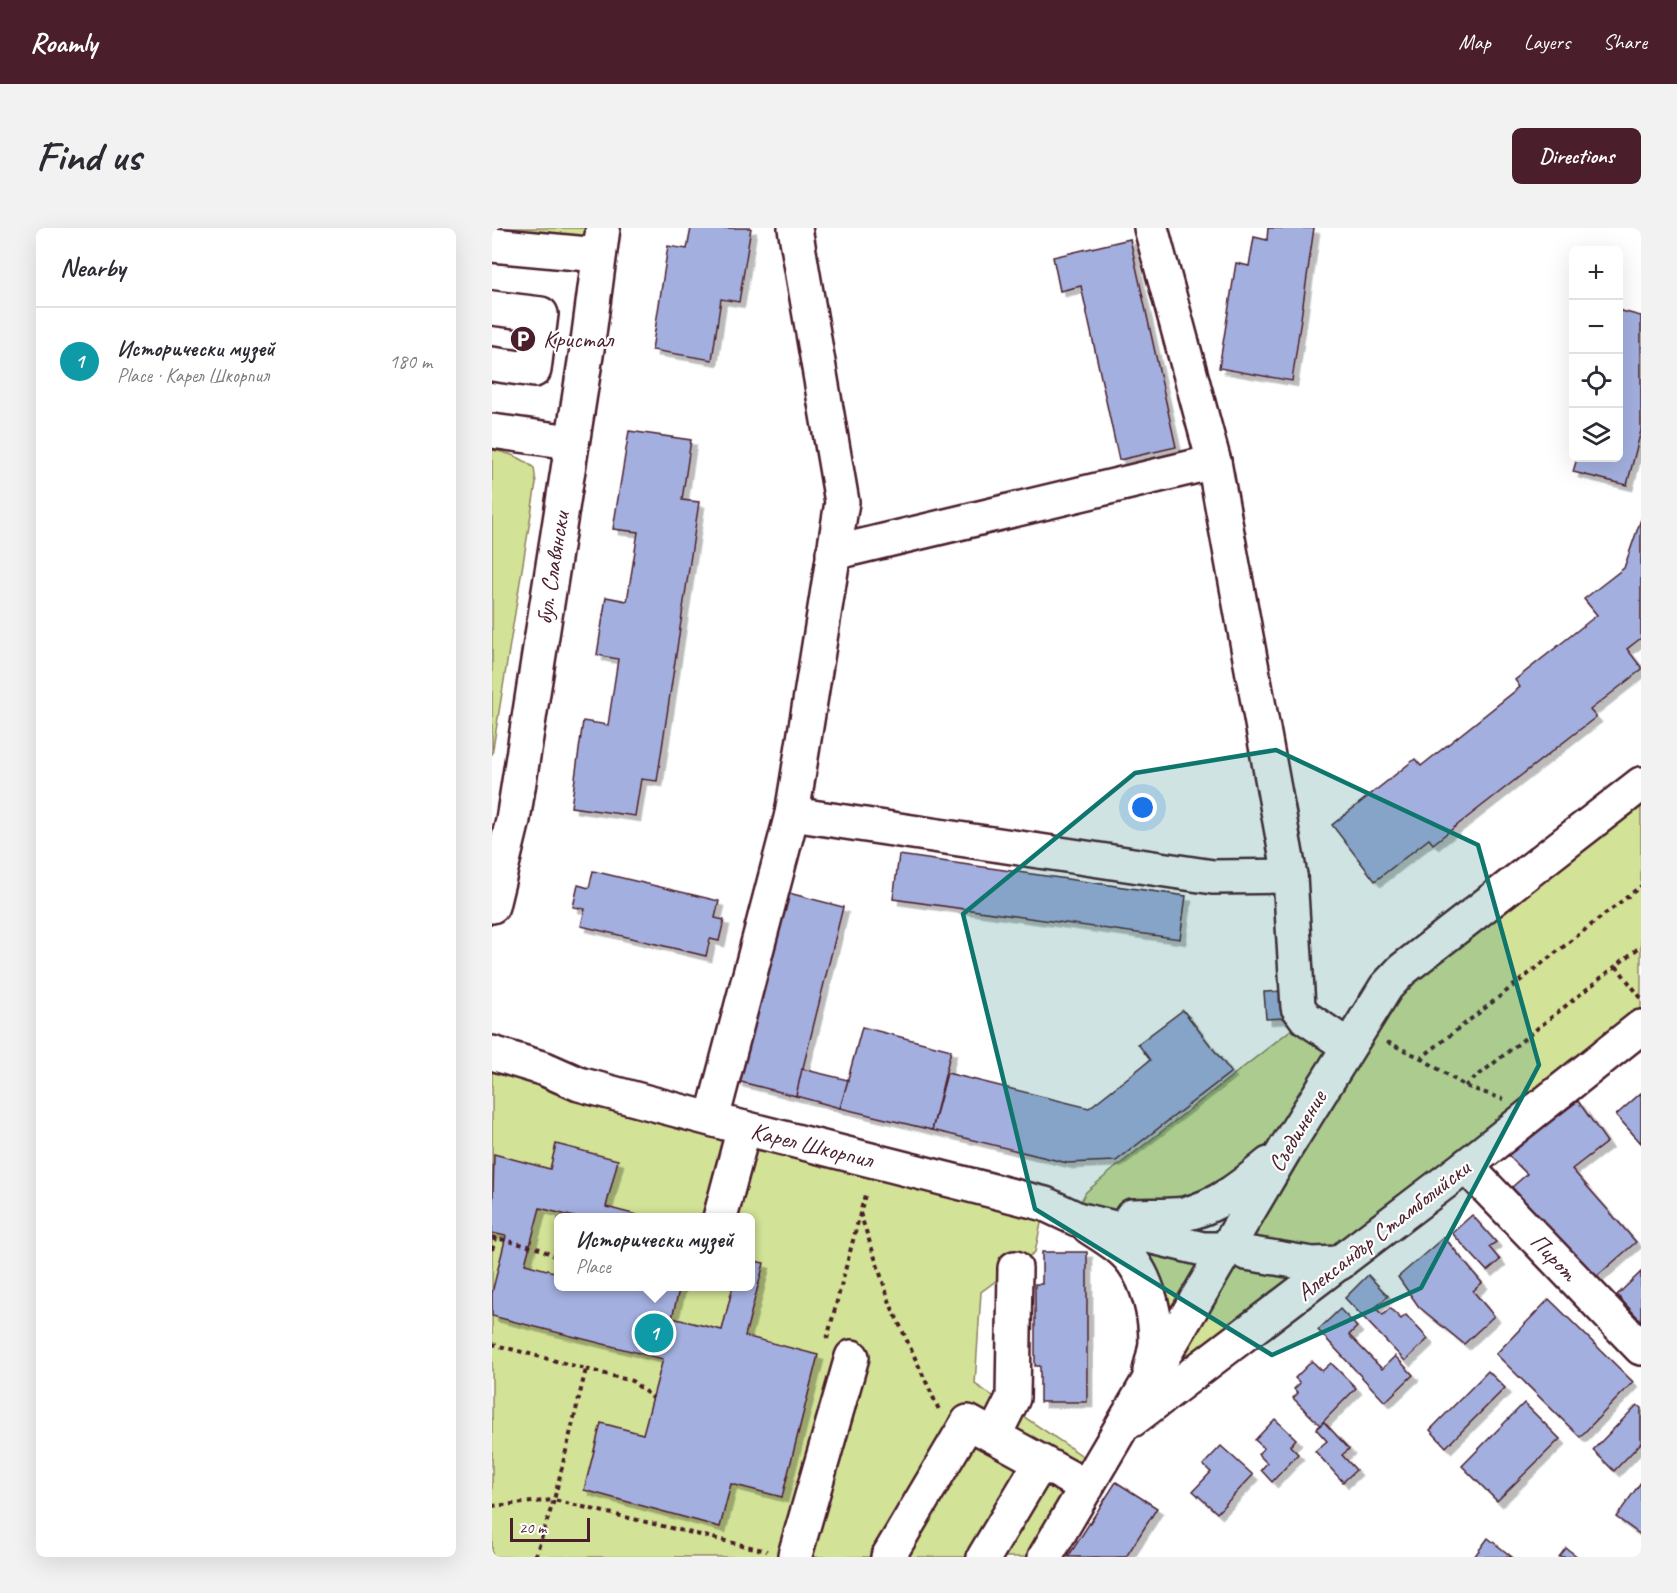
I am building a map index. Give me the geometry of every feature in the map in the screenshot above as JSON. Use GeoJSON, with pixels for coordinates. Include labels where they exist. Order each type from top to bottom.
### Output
{"type":"FeatureCollection","features":[{"type":"Feature","properties":{"kind":"street"},"geometry":{"type":"LineString","coordinates":[[712,1119],[792,814],[842,502],[795,228]]}},
{"type":"Feature","properties":{"kind":"street"},"geometry":{"type":"LineString","coordinates":[[1151,228],[1214,462],[1290,876],[1298,1007],[1306,1018],[1353,1038]]}},
{"type":"Feature","properties":{"kind":"street"},"geometry":{"type":"LineString","coordinates":[[492,245],[601,242]]}},
{"type":"Feature","properties":{"kind":"street","name":"бул. Славянски"},"geometry":{"type":"LineString","coordinates":[[492,906],[513,820],[587,349],[601,242]]}},
{"type":"Feature","properties":{"kind":"street"},"geometry":{"type":"LineString","coordinates":[[492,308],[541,314],[534,370],[492,364]]}},
{"type":"Feature","properties":{"kind":"street"},"geometry":{"type":"LineString","coordinates":[[492,430],[572,442]]}},
{"type":"Feature","properties":{"kind":"street"},"geometry":{"type":"LineString","coordinates":[[832,554],[1214,462]]}},
{"type":"Feature","properties":{"kind":"street","name":"Съединение"},"geometry":{"type":"LineString","coordinates":[[1045,1557],[1148,1383],[1236,1251],[1284,1151],[1386,987],[1402,970],[1641,784]]}},
{"type":"Feature","properties":{"kind":"street"},"geometry":{"type":"LineString","coordinates":[[792,814],[1213,877],[1290,876]]}},
{"type":"Feature","properties":{"kind":"street","name":"Александър Стамболийски"},"geometry":{"type":"LineString","coordinates":[[1121,1429],[1466,1166],[1641,1026]]}},
{"type":"Feature","properties":{"kind":"street","name":"Карел Шкорпил"},"geometry":{"type":"LineString","coordinates":[[492,1053],[545,1069],[579,1084],[1045,1204],[1077,1219],[1203,1249],[1236,1251]]}},
{"type":"Feature","properties":{"kind":"street","name":"Карел Шкорпил"},"geometry":{"type":"LineString","coordinates":[[492,1069],[542,1081],[579,1084]]}},
{"type":"Feature","properties":{"kind":"street"},"geometry":{"type":"LineString","coordinates":[[721,1213],[744,1128]]}},
{"type":"Feature","properties":{"kind":"street"},"geometry":{"type":"LineString","coordinates":[[1132,1216],[1184,1214],[1214,1202],[1239,1188],[1284,1151]]}},
{"type":"Feature","properties":{"kind":"street","name":"Пирот"},"geometry":{"type":"LineString","coordinates":[[1466,1166],[1641,1348]]}},
{"type":"Feature","properties":{"kind":"street","name":"Карел Шкорпил"},"geometry":{"type":"LineString","coordinates":[[1045,1204],[1078,1205],[1132,1216],[1204,1236],[1236,1251]]}},
{"type":"Feature","properties":{"kind":"street"},"geometry":{"type":"LineString","coordinates":[[1077,1219],[1115,1244],[1132,1261],[1144,1282],[1150,1299],[1156,1344],[1148,1383]]}},
{"type":"Feature","properties":{"kind":"street"},"geometry":{"type":"LineString","coordinates":[[1236,1251],[1312,1264],[1340,1263]]}},
{"type":"Feature","properties":{"kind":"street"},"geometry":{"type":"LineString","coordinates":[[994,1436],[1013,1398],[1015,1268]]}},
{"type":"Feature","properties":{"kind":"street"},"geometry":{"type":"LineString","coordinates":[[789,1555],[852,1357]]}},
{"type":"Feature","properties":{"kind":"street"},"geometry":{"type":"LineString","coordinates":[[888,1557],[968,1422],[1087,1487]]}},
{"type":"Feature","properties":{"kind":"street"},"geometry":{"type":"LineString","coordinates":[[984,1557],[1041,1462]]}},
{"type":"Feature","properties":{"kind":"path"},"geometry":{"type":"LineString","coordinates":[[1421,1058],[1641,885]]}},
{"type":"Feature","properties":{"kind":"path"},"geometry":{"type":"LineString","coordinates":[[1465,1086],[1641,946]]}},
{"type":"Feature","properties":{"kind":"path"},"geometry":{"type":"LineString","coordinates":[[1616,966],[1641,998]]}},
{"type":"Feature","properties":{"kind":"path"},"geometry":{"type":"LineString","coordinates":[[1353,1038],[1421,1058],[1465,1086],[1536,1111]]}},
{"type":"Feature","properties":{"kind":"path"},"geometry":{"type":"LineString","coordinates":[[861,1213],[891,1306],[941,1413]]}},
{"type":"Feature","properties":{"kind":"path"},"geometry":{"type":"LineString","coordinates":[[492,1250],[493,1238],[540,1249],[554,1256]]}},
{"type":"Feature","properties":{"kind":"path"},"geometry":{"type":"LineString","coordinates":[[492,1344],[632,1381],[652,1398]]}},
{"type":"Feature","properties":{"kind":"path"},"geometry":{"type":"LineString","coordinates":[[535,1557],[554,1500],[586,1369]]}},
{"type":"Feature","properties":{"kind":"path"},"geometry":{"type":"LineString","coordinates":[[492,1506],[554,1500],[789,1555]]}},
{"type":"Feature","properties":{"kind":"highlighted area"},"geometry":{"type":"Polygon","coordinates":[[[1276,750],[1478,845],[1539,1065],[1421,1288],[1272,1355],[1035,1209],[963,914],[1135,773],[1276,750]]]}},
{"type":"Feature","properties":{"kind":"green space"},"geometry":{"type":"Polygon","coordinates":[[[492,228],[592,228],[590,239],[492,228]]]}},
{"type":"Feature","properties":{"kind":"green space"},"geometry":{"type":"Polygon","coordinates":[[[492,450],[514,456],[529,464],[534,468],[536,483],[492,755],[492,450]]]}},
{"type":"Feature","properties":{"kind":"green space"},"geometry":{"type":"Polygon","coordinates":[[[1641,784],[1641,1027],[1121,1429],[1156,1344],[1115,1244],[1226,1249],[1258,1173],[1132,1216],[1079,1205],[1086,1192],[1306,1018],[1348,1046],[1386,987],[1641,784]]]}},
{"type":"Feature","properties":{"kind":"green space"},"geometry":{"type":"Polygon","coordinates":[[[492,1069],[1045,1204],[1035,1252],[981,1292],[975,1384],[1099,1467],[1045,1557],[492,1557],[492,1069]]]}},
{"type":"Feature","properties":{"kind":"building"},"geometry":{"type":"Polygon","coordinates":[[[691,228],[751,228],[739,302],[721,299],[712,360],[652,350],[668,246],[687,249],[691,228]]]}},
{"type":"Feature","properties":{"kind":"building"},"geometry":{"type":"Polygon","coordinates":[[[1268,228],[1314,228],[1292,381],[1219,368],[1236,263],[1249,266],[1254,237],[1267,240],[1268,228]]]}},
{"type":"Feature","properties":{"kind":"building"},"geometry":{"type":"Polygon","coordinates":[[[1130,239],[1176,447],[1119,460],[1081,286],[1060,291],[1053,257],[1130,239]]]}},
{"type":"Feature","properties":{"kind":"building"},"geometry":{"type":"Polygon","coordinates":[[[1623,311],[1641,316],[1641,431],[1627,485],[1573,472],[1576,462],[1623,462],[1623,311]]]}},
{"type":"Feature","properties":{"kind":"building"},"geometry":{"type":"Polygon","coordinates":[[[629,431],[691,440],[682,500],[699,502],[657,781],[641,779],[635,816],[571,807],[583,721],[608,725],[618,659],[597,655],[606,597],[627,601],[638,532],[613,529],[629,431]]]}},
{"type":"Feature","properties":{"kind":"building"},"geometry":{"type":"Polygon","coordinates":[[[1641,519],[1641,638],[1627,649],[1641,670],[1590,710],[1596,717],[1433,844],[1429,839],[1375,881],[1332,825],[1415,759],[1421,766],[1520,687],[1515,680],[1597,615],[1584,599],[1624,568],[1641,519]]]}},
{"type":"Feature","properties":{"kind":"building"},"geometry":{"type":"Polygon","coordinates":[[[899,855],[1186,896],[1180,939],[893,899],[899,855]]]}},
{"type":"Feature","properties":{"kind":"building"},"geometry":{"type":"Polygon","coordinates":[[[593,871],[719,901],[715,918],[724,920],[719,941],[710,939],[706,956],[581,926],[585,909],[573,907],[578,885],[589,888],[593,871]]]}},
{"type":"Feature","properties":{"kind":"building"},"geometry":{"type":"Polygon","coordinates":[[[785,892],[843,907],[796,1096],[737,1081],[785,892]]]}},
{"type":"Feature","properties":{"kind":"building"},"geometry":{"type":"Polygon","coordinates":[[[1284,991],[1285,1018],[1266,1019],[1264,992],[1284,991]]]}},
{"type":"Feature","properties":{"kind":"building"},"geometry":{"type":"Polygon","coordinates":[[[1183,1010],[1231,1072],[1116,1161],[1067,1163],[932,1130],[947,1073],[1089,1108],[1150,1060],[1138,1044],[1183,1010]]]}},
{"type":"Feature","properties":{"kind":"building"},"geometry":{"type":"Polygon","coordinates":[[[862,1027],[951,1050],[932,1130],[840,1108],[862,1027]]]}},
{"type":"Feature","properties":{"kind":"building"},"geometry":{"type":"Polygon","coordinates":[[[802,1069],[848,1080],[840,1108],[796,1096],[802,1069]]]}},
{"type":"Feature","properties":{"kind":"building"},"geometry":{"type":"Polygon","coordinates":[[[1641,1093],[1641,1143],[1616,1115],[1641,1093]]]}},
{"type":"Feature","properties":{"kind":"building"},"geometry":{"type":"Polygon","coordinates":[[[1578,1101],[1607,1142],[1572,1169],[1636,1242],[1595,1278],[1512,1187],[1527,1174],[1507,1154],[1578,1101]]]}},
{"type":"Feature","properties":{"kind":"building"},"geometry":{"type":"Polygon","coordinates":[[[556,1144],[618,1160],[606,1207],[629,1213],[559,1213],[540,1208],[525,1264],[554,1272],[554,1291],[679,1291],[672,1318],[722,1330],[732,1291],[755,1291],[755,1261],[764,1263],[745,1336],[818,1355],[782,1497],[731,1484],[720,1527],[584,1490],[601,1423],[643,1434],[663,1359],[492,1316],[492,1293],[506,1236],[492,1233],[494,1154],[550,1169],[556,1144]]]}},
{"type":"Feature","properties":{"kind":"building"},"geometry":{"type":"Polygon","coordinates":[[[1472,1215],[1496,1242],[1489,1247],[1500,1260],[1487,1271],[1452,1233],[1472,1215]]]}},
{"type":"Feature","properties":{"kind":"building"},"geometry":{"type":"Polygon","coordinates":[[[1444,1237],[1482,1283],[1473,1291],[1494,1316],[1464,1344],[1419,1307],[1398,1277],[1444,1237]]]}},
{"type":"Feature","properties":{"kind":"building"},"geometry":{"type":"Polygon","coordinates":[[[1042,1252],[1087,1252],[1087,1402],[1040,1402],[1040,1366],[1035,1366],[1035,1284],[1042,1284],[1042,1252]]]}},
{"type":"Feature","properties":{"kind":"building"},"geometry":{"type":"Polygon","coordinates":[[[1641,1272],[1641,1321],[1617,1295],[1641,1272]]]}},
{"type":"Feature","properties":{"kind":"building"},"geometry":{"type":"Polygon","coordinates":[[[1368,1275],[1388,1296],[1375,1308],[1383,1315],[1390,1308],[1401,1319],[1406,1315],[1428,1339],[1405,1361],[1345,1298],[1368,1275]]]}},
{"type":"Feature","properties":{"kind":"building"},"geometry":{"type":"Polygon","coordinates":[[[1549,1299],[1633,1382],[1580,1437],[1496,1354],[1549,1299]]]}},
{"type":"Feature","properties":{"kind":"building"},"geometry":{"type":"Polygon","coordinates":[[[1340,1309],[1357,1327],[1349,1335],[1382,1369],[1395,1356],[1413,1375],[1385,1402],[1318,1330],[1340,1309]]]}},
{"type":"Feature","properties":{"kind":"building"},"geometry":{"type":"Polygon","coordinates":[[[1312,1361],[1322,1371],[1331,1363],[1356,1388],[1320,1425],[1293,1398],[1298,1393],[1294,1389],[1300,1383],[1295,1378],[1312,1361]]]}},
{"type":"Feature","properties":{"kind":"building"},"geometry":{"type":"Polygon","coordinates":[[[1488,1371],[1505,1388],[1446,1447],[1430,1430],[1488,1371]]]}},
{"type":"Feature","properties":{"kind":"building"},"geometry":{"type":"Polygon","coordinates":[[[1524,1403],[1560,1439],[1497,1501],[1462,1466],[1524,1403]]]}},
{"type":"Feature","properties":{"kind":"building"},"geometry":{"type":"Polygon","coordinates":[[[1637,1405],[1641,1408],[1641,1443],[1614,1471],[1593,1450],[1637,1405]]]}},
{"type":"Feature","properties":{"kind":"building"},"geometry":{"type":"Polygon","coordinates":[[[1275,1419],[1296,1439],[1290,1446],[1298,1454],[1272,1482],[1261,1470],[1267,1463],[1258,1454],[1264,1448],[1255,1440],[1275,1419]]]}},
{"type":"Feature","properties":{"kind":"building"},"geometry":{"type":"Polygon","coordinates":[[[1324,1422],[1349,1449],[1342,1455],[1356,1470],[1343,1482],[1315,1451],[1327,1441],[1316,1429],[1324,1422]]]}},
{"type":"Feature","properties":{"kind":"building"},"geometry":{"type":"Polygon","coordinates":[[[1221,1446],[1253,1475],[1217,1513],[1193,1491],[1211,1472],[1203,1465],[1221,1446]]]}},
{"type":"Feature","properties":{"kind":"building"},"geometry":{"type":"Polygon","coordinates":[[[1116,1482],[1157,1508],[1126,1557],[1068,1557],[1116,1482]]]}},
{"type":"Feature","properties":{"kind":"building"},"geometry":{"type":"Polygon","coordinates":[[[1641,1482],[1641,1535],[1616,1517],[1641,1482]]]}},
{"type":"Feature","properties":{"kind":"building"},"geometry":{"type":"Polygon","coordinates":[[[1488,1538],[1512,1557],[1474,1557],[1488,1538]]]}},
{"type":"Feature","properties":{"kind":"building"},"geometry":{"type":"Polygon","coordinates":[[[1566,1548],[1578,1557],[1559,1557],[1566,1548]]]}},
{"type":"Feature","properties":{"kind":"place","name":"Кристал"},"geometry":{"type":"Point","coordinates":[523,339]}},
{"type":"Feature","properties":{"kind":"place","name":"Исторически музей"},"geometry":{"type":"Point","coordinates":[654,1333]}}]}
